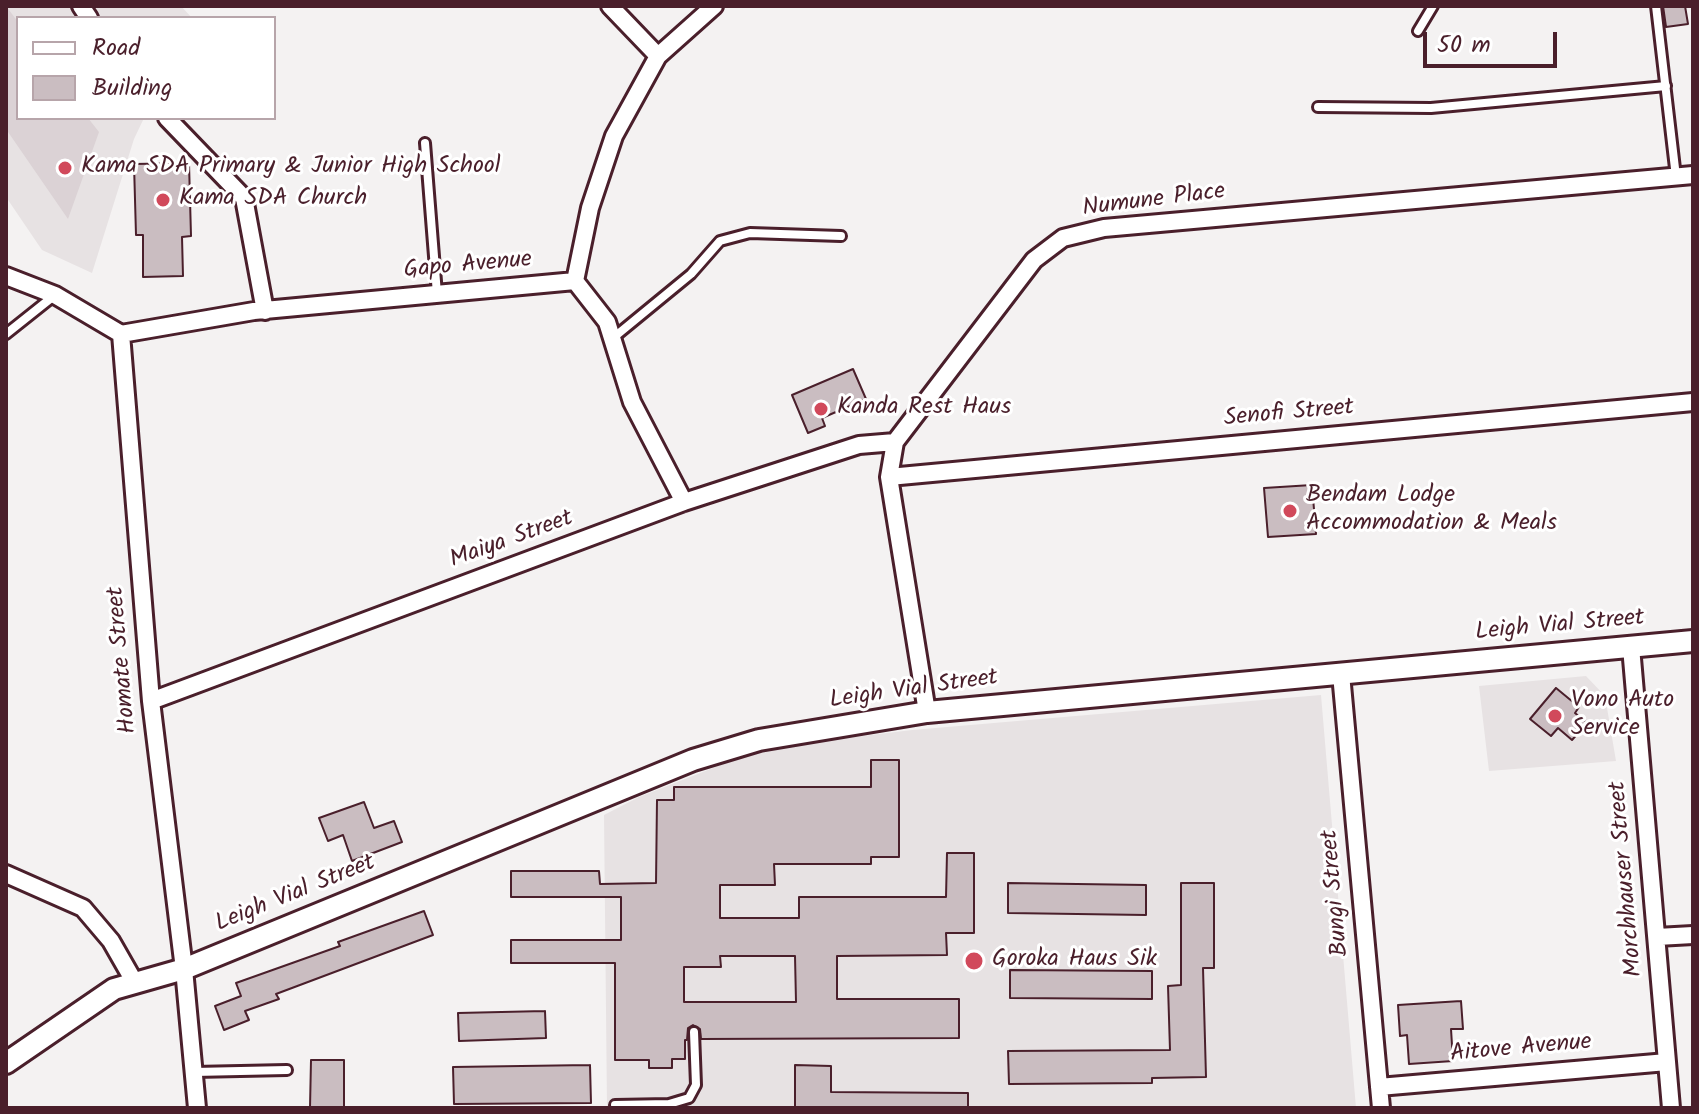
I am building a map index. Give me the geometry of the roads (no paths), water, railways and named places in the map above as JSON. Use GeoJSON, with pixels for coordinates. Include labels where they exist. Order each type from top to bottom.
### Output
{"type":"FeatureCollection","features":[{"type":"Feature","properties":{"kind":"street"},"geometry":{"type":"LineString","coordinates":[[610,6],[658,56]]}},
{"type":"Feature","properties":{"kind":"street"},"geometry":{"type":"LineString","coordinates":[[684,502],[632,402],[607,322],[575,281],[590,208],[614,136],[658,56],[714,6]]}},
{"type":"Feature","properties":{"kind":"street"},"geometry":{"type":"LineString","coordinates":[[169,120],[244,198],[265,311]]}},
{"type":"Feature","properties":{"kind":"street","name":"Numune Place"},"geometry":{"type":"LineString","coordinates":[[927,712],[889,477],[895,442],[1034,260],[1063,238],[1104,228],[1684,176]]}},
{"type":"Feature","properties":{"kind":"street"},"geometry":{"type":"LineString","coordinates":[[6,276],[55,295],[121,334]]}},
{"type":"Feature","properties":{"kind":"street","name":"Gapo Avenue"},"geometry":{"type":"LineString","coordinates":[[121,334],[265,311],[575,281]]}},
{"type":"Feature","properties":{"kind":"street","name":"Homate Street"},"geometry":{"type":"LineString","coordinates":[[121,334],[151,701],[184,969],[197,1108]]}},
{"type":"Feature","properties":{"kind":"street","name":"Senofi Street"},"geometry":{"type":"LineString","coordinates":[[889,477],[1693,402]]}},
{"type":"Feature","properties":{"kind":"street","name":"Maiya Street"},"geometry":{"type":"LineString","coordinates":[[151,701],[684,502],[859,445],[895,442]]}},
{"type":"Feature","properties":{"kind":"street","name":"Leigh Vial Street"},"geometry":{"type":"LineString","coordinates":[[6,1063],[114,989],[184,969],[693,760],[759,740],[927,712],[1693,641]]}},
{"type":"Feature","properties":{"kind":"street","name":"Morchhauser Street"},"geometry":{"type":"LineString","coordinates":[[1631,647],[1671,1108]]}},
{"type":"Feature","properties":{"kind":"street","name":"Bungi Street"},"geometry":{"type":"LineString","coordinates":[[1341,674],[1381,1108]]}},
{"type":"Feature","properties":{"kind":"street"},"geometry":{"type":"LineString","coordinates":[[6,874],[83,908],[111,941],[135,983]]}},
{"type":"Feature","properties":{"kind":"street"},"geometry":{"type":"LineString","coordinates":[[1657,937],[1693,935]]}},
{"type":"Feature","properties":{"kind":"street","name":"Aitove Avenue"},"geometry":{"type":"LineString","coordinates":[[1379,1087],[1667,1062]]}},
{"type":"Feature","properties":{"kind":"lane"},"geometry":{"type":"LineString","coordinates":[[1418,31],[1433,6]]}},
{"type":"Feature","properties":{"kind":"lane"},"geometry":{"type":"LineString","coordinates":[[1656,6],[1666,86],[1684,176]]}},
{"type":"Feature","properties":{"kind":"lane"},"geometry":{"type":"LineString","coordinates":[[1318,107],[1431,108],[1666,86]]}},
{"type":"Feature","properties":{"kind":"lane"},"geometry":{"type":"LineString","coordinates":[[425,143],[437,295]]}},
{"type":"Feature","properties":{"kind":"lane"},"geometry":{"type":"LineString","coordinates":[[612,338],[691,274],[720,241],[750,233],[841,236]]}},
{"type":"Feature","properties":{"kind":"lane"},"geometry":{"type":"LineString","coordinates":[[6,334],[55,295]]}},
{"type":"Feature","properties":{"kind":"lane"},"geometry":{"type":"LineString","coordinates":[[615,1105],[669,1104],[689,1098],[696,1085],[694,1032]]}},
{"type":"Feature","properties":{"kind":"lane"},"geometry":{"type":"LineString","coordinates":[[194,1072],[287,1070]]}},
{"type":"Feature","properties":{"kind":"place","name":"Kama SDA Primary & Junior High School"},"geometry":{"type":"Point","coordinates":[65,168]}},
{"type":"Feature","properties":{"kind":"place","name":"Kama SDA Church"},"geometry":{"type":"Point","coordinates":[163,200]}},
{"type":"Feature","properties":{"kind":"place","name":"Kanda Rest Haus"},"geometry":{"type":"Point","coordinates":[821,409]}},
{"type":"Feature","properties":{"kind":"place","name":"Bendam Lodge Accommodation & Meals"},"geometry":{"type":"Point","coordinates":[1290,511]}},
{"type":"Feature","properties":{"kind":"place","name":"Vono Auto Service"},"geometry":{"type":"Point","coordinates":[1555,716]}},
{"type":"Feature","properties":{"kind":"place","name":"Goroka Haus Sik"},"geometry":{"type":"Point","coordinates":[974,961]}}]}
